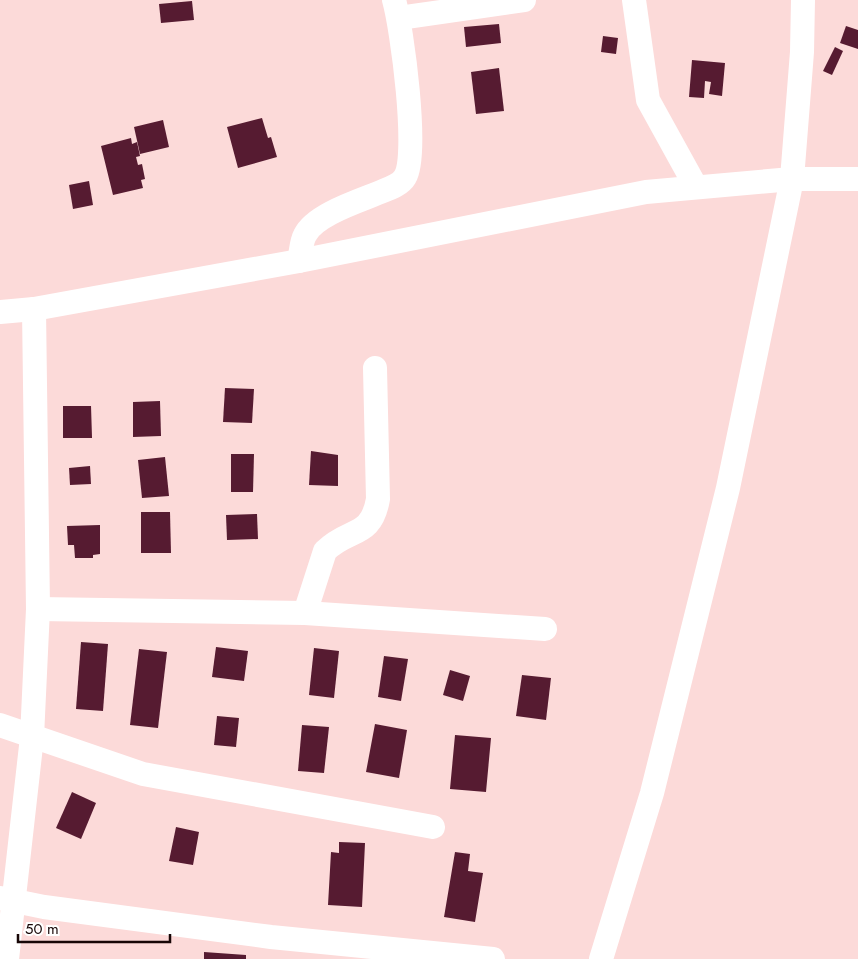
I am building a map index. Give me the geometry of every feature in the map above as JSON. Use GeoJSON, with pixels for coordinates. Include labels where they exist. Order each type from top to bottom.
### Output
{"type":"FeatureCollection","features":[{"type":"Feature","properties":{"kind":"street"},"geometry":{"type":"LineString","coordinates":[[299,261],[304,237],[313,225],[335,211],[395,186],[404,179],[410,167],[409,124],[396,9],[524,0]]}},
{"type":"Feature","properties":{"kind":"street"},"geometry":{"type":"LineString","coordinates":[[634,0],[648,100],[696,187]]}},
{"type":"Feature","properties":{"kind":"street"},"geometry":{"type":"LineString","coordinates":[[601,959],[652,793],[728,488],[792,179],[802,52],[803,0]]}},
{"type":"Feature","properties":{"kind":"street"},"geometry":{"type":"LineString","coordinates":[[0,312],[34,309],[299,261],[646,192],[792,179],[858,179]]}},
{"type":"Feature","properties":{"kind":"street"},"geometry":{"type":"LineString","coordinates":[[7,959],[7,900],[32,737],[38,609],[34,309]]}},
{"type":"Feature","properties":{"kind":"street"},"geometry":{"type":"LineString","coordinates":[[305,613],[325,551],[332,544],[370,524],[376,513],[378,499],[375,368]]}},
{"type":"Feature","properties":{"kind":"street"},"geometry":{"type":"LineString","coordinates":[[38,609],[305,613],[544,629]]}},
{"type":"Feature","properties":{"kind":"street"},"geometry":{"type":"LineString","coordinates":[[0,725],[143,774],[433,827]]}},
{"type":"Feature","properties":{"kind":"street"},"geometry":{"type":"LineString","coordinates":[[7,900],[271,937],[493,959]]}},
{"type":"Feature","properties":{"kind":"building"},"geometry":{"type":"Polygon","coordinates":[[[192,1],[194,20],[161,23],[159,4],[192,1]]]}},
{"type":"Feature","properties":{"kind":"building"},"geometry":{"type":"Polygon","coordinates":[[[499,24],[501,43],[466,47],[464,27],[499,24]]]}},
{"type":"Feature","properties":{"kind":"building"},"geometry":{"type":"Polygon","coordinates":[[[846,26],[858,30],[858,49],[840,43],[846,26]]]}},
{"type":"Feature","properties":{"kind":"building"},"geometry":{"type":"Polygon","coordinates":[[[603,36],[618,38],[616,54],[601,52],[603,36]]]}},
{"type":"Feature","properties":{"kind":"building"},"geometry":{"type":"Polygon","coordinates":[[[835,47],[843,51],[832,75],[823,71],[835,47]]]}},
{"type":"Feature","properties":{"kind":"building"},"geometry":{"type":"Polygon","coordinates":[[[692,60],[725,63],[722,96],[709,94],[711,82],[705,81],[704,98],[689,97],[692,60]]]}},
{"type":"Feature","properties":{"kind":"building"},"geometry":{"type":"Polygon","coordinates":[[[499,68],[504,111],[476,114],[471,72],[499,68]]]}},
{"type":"Feature","properties":{"kind":"building"},"geometry":{"type":"Polygon","coordinates":[[[262,118],[268,138],[271,137],[277,157],[238,168],[227,127],[262,118]]]}},
{"type":"Feature","properties":{"kind":"building"},"geometry":{"type":"Polygon","coordinates":[[[163,120],[169,147],[140,154],[134,127],[163,120]]]}},
{"type":"Feature","properties":{"kind":"building"},"geometry":{"type":"Polygon","coordinates":[[[131,138],[132,144],[137,142],[140,156],[136,157],[138,165],[142,164],[145,179],[141,180],[143,188],[113,195],[101,146],[131,138]]]}},
{"type":"Feature","properties":{"kind":"building"},"geometry":{"type":"Polygon","coordinates":[[[89,181],[93,205],[73,209],[69,185],[89,181]]]}},
{"type":"Feature","properties":{"kind":"building"},"geometry":{"type":"Polygon","coordinates":[[[225,388],[254,389],[252,423],[223,422],[225,388]]]}},
{"type":"Feature","properties":{"kind":"building"},"geometry":{"type":"Polygon","coordinates":[[[160,401],[161,436],[133,437],[133,402],[160,401]]]}},
{"type":"Feature","properties":{"kind":"building"},"geometry":{"type":"Polygon","coordinates":[[[63,406],[91,406],[92,438],[63,438],[63,406]]]}},
{"type":"Feature","properties":{"kind":"building"},"geometry":{"type":"Polygon","coordinates":[[[311,451],[338,455],[338,486],[309,485],[311,451]]]}},
{"type":"Feature","properties":{"kind":"building"},"geometry":{"type":"Polygon","coordinates":[[[231,454],[254,454],[253,492],[231,492],[231,454]]]}},
{"type":"Feature","properties":{"kind":"building"},"geometry":{"type":"Polygon","coordinates":[[[165,457],[169,496],[142,498],[138,460],[165,457]]]}},
{"type":"Feature","properties":{"kind":"building"},"geometry":{"type":"Polygon","coordinates":[[[90,466],[91,484],[70,485],[69,468],[90,466]]]}},
{"type":"Feature","properties":{"kind":"building"},"geometry":{"type":"Polygon","coordinates":[[[141,512],[170,512],[171,553],[141,553],[141,512]]]}},
{"type":"Feature","properties":{"kind":"building"},"geometry":{"type":"Polygon","coordinates":[[[257,514],[258,539],[227,540],[226,515],[257,514]]]}},
{"type":"Feature","properties":{"kind":"building"},"geometry":{"type":"Polygon","coordinates":[[[100,525],[100,554],[93,555],[93,558],[75,558],[74,545],[68,545],[67,526],[100,525]]]}},
{"type":"Feature","properties":{"kind":"building"},"geometry":{"type":"Polygon","coordinates":[[[81,642],[108,644],[103,711],[76,709],[81,642]]]}},
{"type":"Feature","properties":{"kind":"building"},"geometry":{"type":"Polygon","coordinates":[[[216,647],[248,651],[244,681],[212,677],[216,647]]]}},
{"type":"Feature","properties":{"kind":"building"},"geometry":{"type":"Polygon","coordinates":[[[314,648],[339,651],[334,698],[309,695],[314,648]]]}},
{"type":"Feature","properties":{"kind":"building"},"geometry":{"type":"Polygon","coordinates":[[[139,649],[167,652],[158,728],[130,725],[139,649]]]}},
{"type":"Feature","properties":{"kind":"building"},"geometry":{"type":"Polygon","coordinates":[[[384,656],[408,659],[401,701],[378,697],[384,656]]]}},
{"type":"Feature","properties":{"kind":"building"},"geometry":{"type":"Polygon","coordinates":[[[450,670],[470,676],[463,701],[443,695],[450,670]]]}},
{"type":"Feature","properties":{"kind":"building"},"geometry":{"type":"Polygon","coordinates":[[[522,675],[551,678],[546,720],[516,716],[522,675]]]}},
{"type":"Feature","properties":{"kind":"building"},"geometry":{"type":"Polygon","coordinates":[[[217,716],[239,718],[236,747],[214,745],[217,716]]]}},
{"type":"Feature","properties":{"kind":"building"},"geometry":{"type":"Polygon","coordinates":[[[375,724],[407,730],[399,778],[366,772],[375,724]]]}},
{"type":"Feature","properties":{"kind":"building"},"geometry":{"type":"Polygon","coordinates":[[[302,725],[329,727],[324,773],[298,771],[302,725]]]}},
{"type":"Feature","properties":{"kind":"building"},"geometry":{"type":"Polygon","coordinates":[[[455,735],[491,738],[486,792],[450,789],[455,735]]]}},
{"type":"Feature","properties":{"kind":"building"},"geometry":{"type":"Polygon","coordinates":[[[72,792],[96,803],[81,839],[56,828],[72,792]]]}},
{"type":"Feature","properties":{"kind":"building"},"geometry":{"type":"Polygon","coordinates":[[[176,827],[199,832],[193,865],[169,861],[176,827]]]}},
{"type":"Feature","properties":{"kind":"building"},"geometry":{"type":"Polygon","coordinates":[[[339,842],[365,843],[362,907],[328,905],[331,852],[339,853],[339,842]]]}},
{"type":"Feature","properties":{"kind":"building"},"geometry":{"type":"Polygon","coordinates":[[[455,852],[470,854],[468,871],[483,873],[475,922],[444,917],[455,852]]]}},
{"type":"Feature","properties":{"kind":"building"},"geometry":{"type":"Polygon","coordinates":[[[204,952],[246,955],[246,959],[204,959],[204,952]]]}}]}
